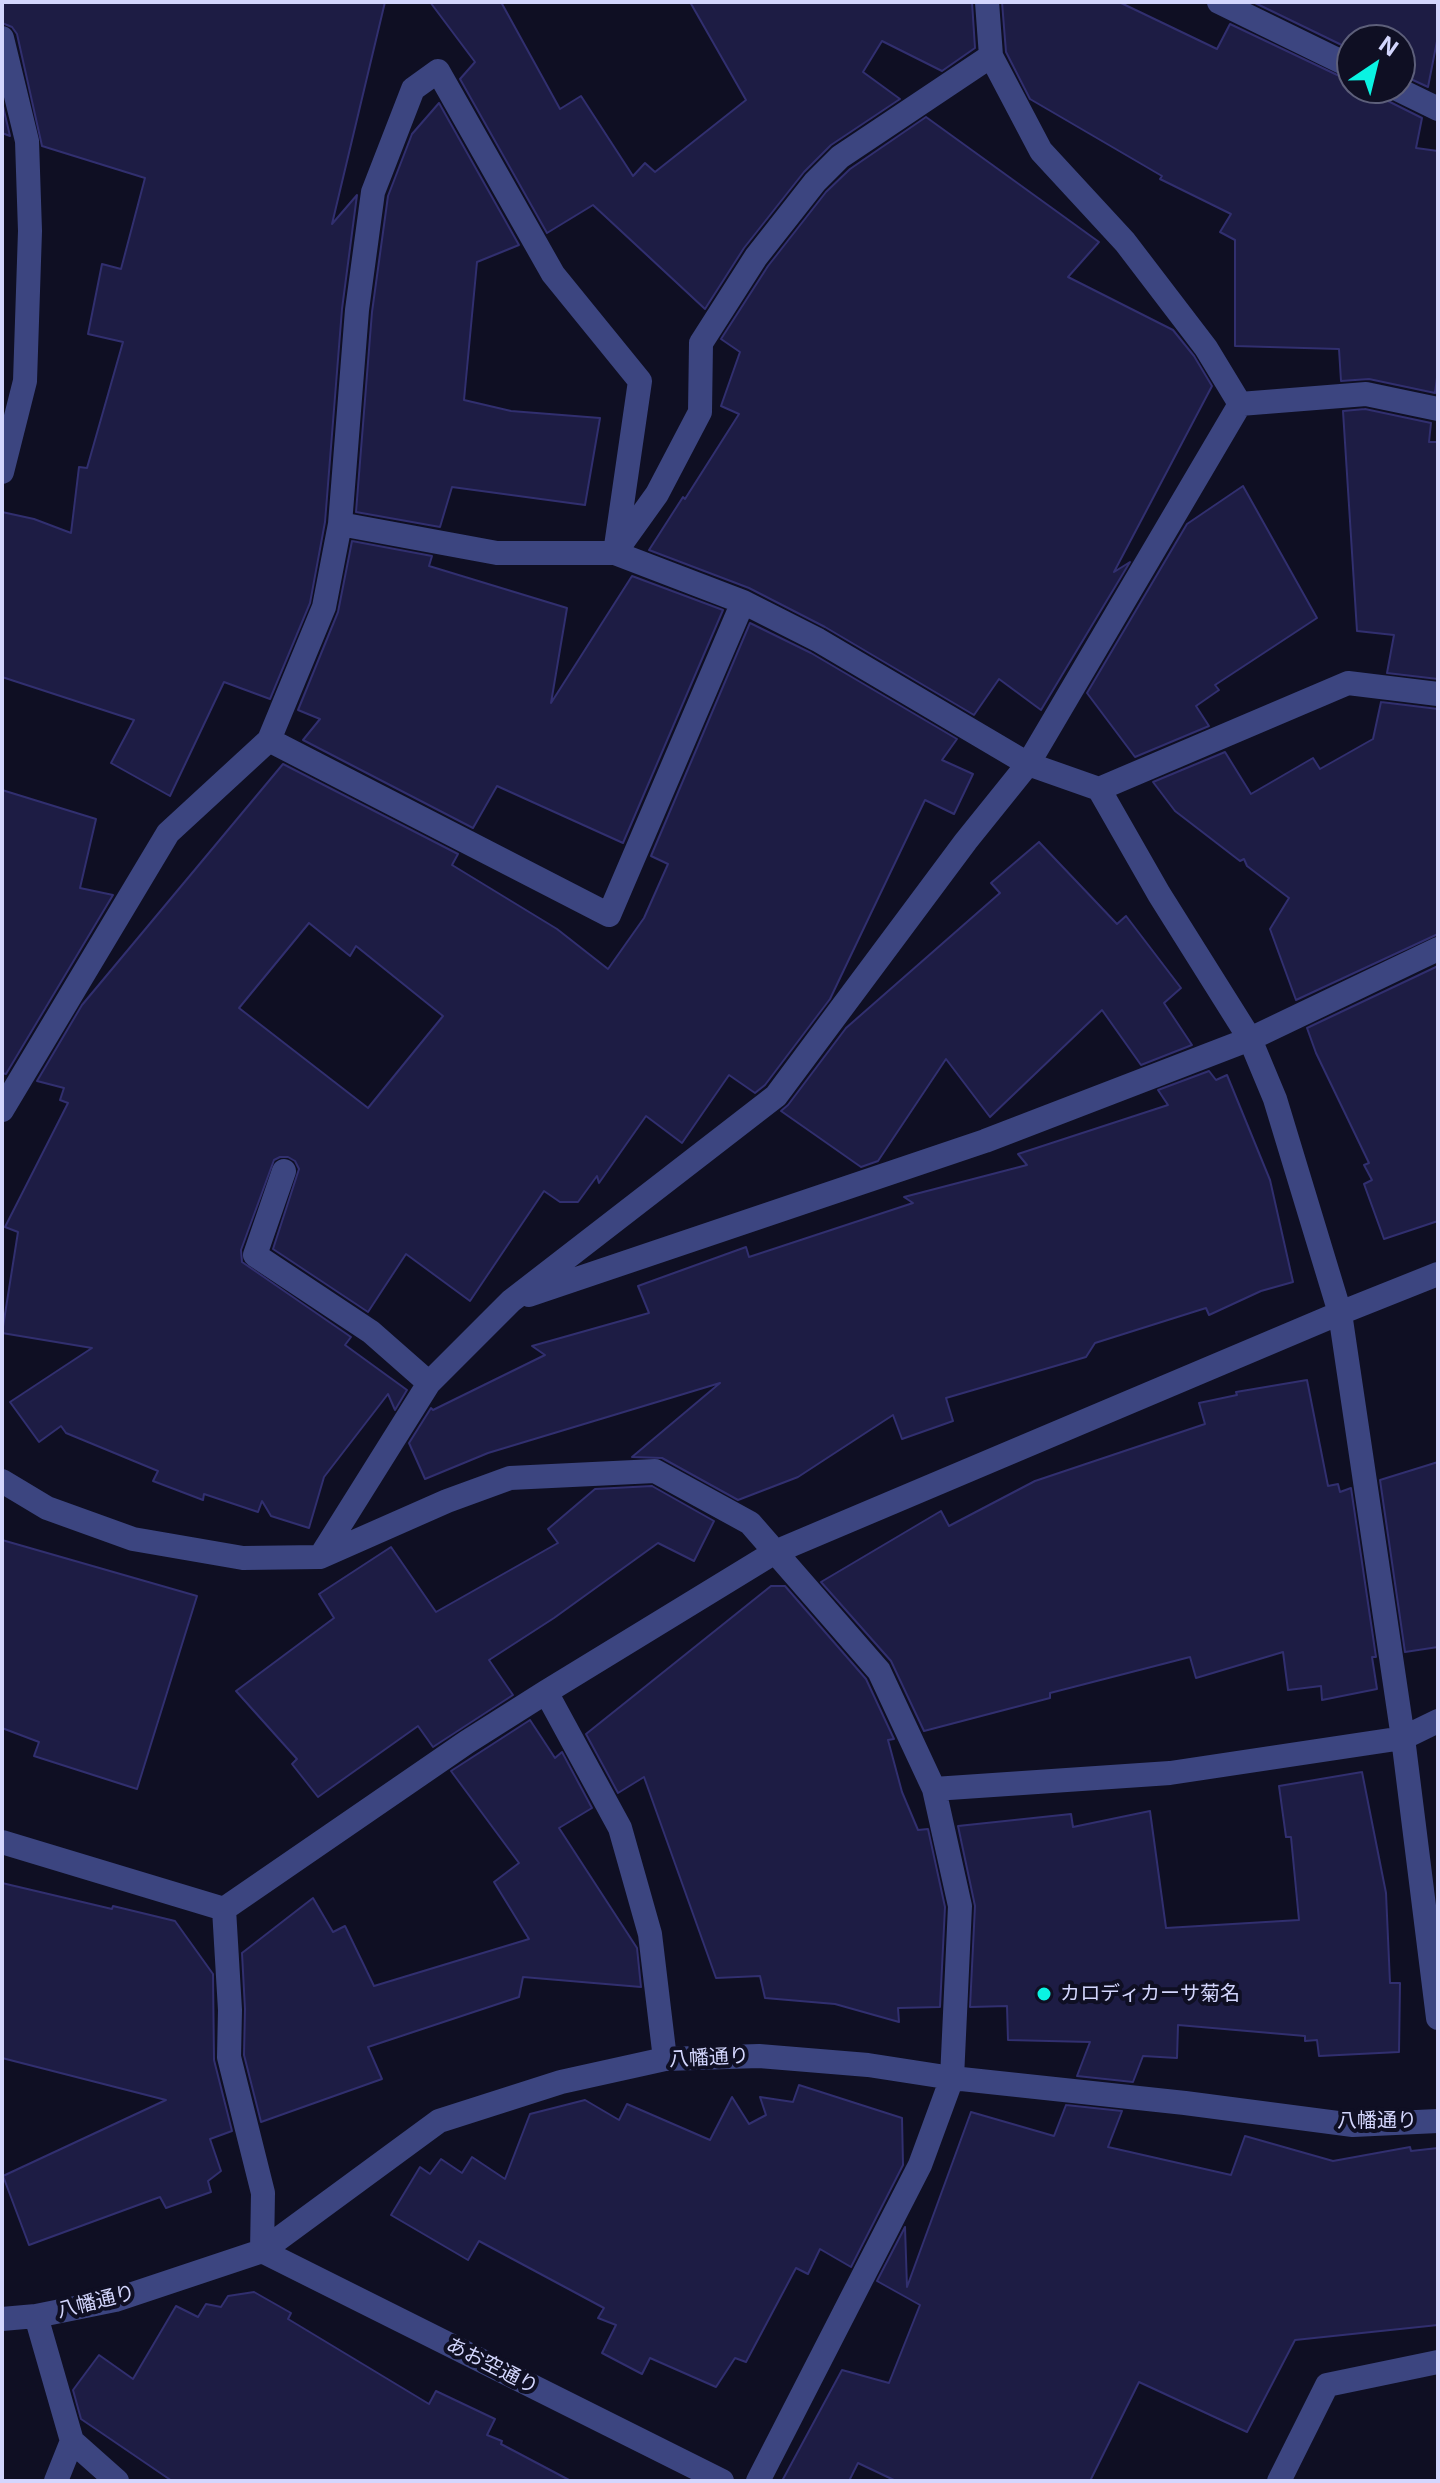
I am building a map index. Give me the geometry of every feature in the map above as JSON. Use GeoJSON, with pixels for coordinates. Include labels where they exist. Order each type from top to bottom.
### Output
{"type":"FeatureCollection","features":[{"type":"Feature","properties":{"kind":"street"},"geometry":{"type":"LineString","coordinates":[[987,2],[991,56],[1041,151],[1125,242],[1206,348],[1240,404]]}},
{"type":"Feature","properties":{"kind":"street"},"geometry":{"type":"LineString","coordinates":[[1219,2],[1336,59]]}},
{"type":"Feature","properties":{"kind":"street"},"geometry":{"type":"LineString","coordinates":[[2,38],[27,141],[30,231],[25,381],[2,472]]}},
{"type":"Feature","properties":{"kind":"street"},"geometry":{"type":"LineString","coordinates":[[615,553],[657,494],[700,412],[701,343],[756,257],[815,182],[840,157],[991,56]]}},
{"type":"Feature","properties":{"kind":"street"},"geometry":{"type":"LineString","coordinates":[[2,1110],[168,833],[269,740],[324,607],[340,524],[357,310],[373,192],[413,89],[438,71],[553,274],[640,381],[615,553]]}},
{"type":"Feature","properties":{"kind":"street"},"geometry":{"type":"LineString","coordinates":[[1416,98],[1438,109]]}},
{"type":"Feature","properties":{"kind":"street"},"geometry":{"type":"LineString","coordinates":[[1240,404],[1366,394],[1438,409]]}},
{"type":"Feature","properties":{"kind":"street"},"geometry":{"type":"LineString","coordinates":[[320,1557],[429,1383],[511,1301],[776,1096],[966,841],[1028,764],[1240,404]]}},
{"type":"Feature","properties":{"kind":"street"},"geometry":{"type":"LineString","coordinates":[[340,524],[497,553],[615,553],[743,602],[818,640],[1028,764],[1099,789],[1159,894],[1250,1039],[1275,1099],[1340,1313],[1403,1738],[1438,2018]]}},
{"type":"Feature","properties":{"kind":"street"},"geometry":{"type":"LineString","coordinates":[[269,740],[609,915],[743,602]]}},
{"type":"Feature","properties":{"kind":"street"},"geometry":{"type":"LineString","coordinates":[[1099,789],[1348,683],[1438,694]]}},
{"type":"Feature","properties":{"kind":"street"},"geometry":{"type":"LineString","coordinates":[[511,1301],[985,1141],[1250,1039],[1438,949]]}},
{"type":"Feature","properties":{"kind":"street"},"geometry":{"type":"LineString","coordinates":[[284,1171],[255,1255],[371,1332],[429,1383]]}},
{"type":"Feature","properties":{"kind":"street"},"geometry":{"type":"LineString","coordinates":[[224,1909],[467,1742],[775,1552],[1438,1274]]}},
{"type":"Feature","properties":{"kind":"street"},"geometry":{"type":"LineString","coordinates":[[2,1481],[47,1508],[133,1539],[243,1558],[320,1557],[447,1501],[510,1478],[655,1471],[750,1523],[879,1671],[934,1789],[960,1906],[952,2078],[920,2165],[758,2481]]}},
{"type":"Feature","properties":{"kind":"street"},"geometry":{"type":"LineString","coordinates":[[546,1692],[620,1828],[650,1934],[665,2059]]}},
{"type":"Feature","properties":{"kind":"street"},"geometry":{"type":"LineString","coordinates":[[934,1789],[1170,1773],[1403,1738],[1438,1721]]}},
{"type":"Feature","properties":{"kind":"street"},"geometry":{"type":"LineString","coordinates":[[2,1842],[224,1909]]}},
{"type":"Feature","properties":{"kind":"street"},"geometry":{"type":"LineString","coordinates":[[224,1909],[230,2010],[229,2057],[263,2193],[262,2251]]}},
{"type":"Feature","properties":{"kind":"street","name":"八幡通り"},"geometry":{"type":"LineString","coordinates":[[2,2319],[36,2316],[115,2300],[262,2251],[439,2121],[561,2082],[665,2059],[759,2056],[868,2065],[952,2078],[1353,2125],[1438,2121]]}},
{"type":"Feature","properties":{"kind":"street","name":"あお空通り"},"geometry":{"type":"LineString","coordinates":[[262,2251],[722,2481]]}},
{"type":"Feature","properties":{"kind":"street"},"geometry":{"type":"LineString","coordinates":[[36,2316],[72,2441],[117,2481]]}},
{"type":"Feature","properties":{"kind":"street"},"geometry":{"type":"LineString","coordinates":[[1279,2481],[1327,2385],[1438,2362]]}},
{"type":"Feature","properties":{"kind":"street"},"geometry":{"type":"LineString","coordinates":[[56,2481],[72,2441]]}},
{"type":"Feature","properties":{"kind":"building"},"geometry":{"type":"Polygon","coordinates":[[[2,2],[385,2],[332,224],[357,195],[342,309],[325,522],[310,603],[270,699],[224,682],[170,796],[111,763],[134,720],[2,677],[2,512],[34,519],[71,533],[79,467],[87,468],[123,342],[88,334],[102,264],[121,269],[145,178],[42,146],[17,34],[12,27],[2,23],[2,2]]]}},
{"type":"Feature","properties":{"kind":"building"},"geometry":{"type":"Polygon","coordinates":[[[430,2],[501,2],[560,109],[581,96],[633,176],[645,163],[655,172],[746,100],[690,2],[972,2],[975,48],[942,71],[882,41],[863,72],[900,99],[831,145],[804,172],[744,248],[705,309],[593,205],[547,233],[460,79],[475,62],[430,2]]]}},
{"type":"Feature","properties":{"kind":"building"},"geometry":{"type":"Polygon","coordinates":[[[1002,2],[1119,2],[1217,49],[1230,24],[1336,74],[1336,104],[1394,104],[1422,118],[1416,148],[1438,151],[1438,370],[1435,393],[1369,379],[1341,381],[1339,349],[1235,346],[1235,240],[1220,232],[1231,214],[1160,179],[1162,176],[1030,99],[1006,52],[1002,2]]]}},
{"type":"Feature","properties":{"kind":"building"},"geometry":{"type":"Polygon","coordinates":[[[1253,2],[1438,2],[1438,36],[1428,87],[1416,81],[1416,24],[1336,24],[1336,42],[1253,2]]]}},
{"type":"Feature","properties":{"kind":"building"},"geometry":{"type":"Polygon","coordinates":[[[2,102],[10,136],[2,133],[2,102]]]}},
{"type":"Feature","properties":{"kind":"building"},"geometry":{"type":"Polygon","coordinates":[[[439,103],[519,245],[477,262],[464,400],[511,411],[600,418],[585,505],[452,487],[440,527],[356,512],[372,312],[388,196],[412,134],[439,103]]]}},
{"type":"Feature","properties":{"kind":"building"},"geometry":{"type":"Polygon","coordinates":[[[926,117],[1099,242],[1068,277],[1173,330],[1212,386],[1114,572],[1130,562],[1041,710],[999,679],[974,715],[825,627],[749,588],[649,550],[739,414],[721,406],[740,352],[721,339],[768,266],[826,192],[850,169],[926,117]]]}},
{"type":"Feature","properties":{"kind":"building"},"geometry":{"type":"Polygon","coordinates":[[[1365,409],[1431,423],[1429,442],[1438,442],[1438,679],[1387,673],[1394,635],[1357,631],[1343,411],[1365,409]]]}},
{"type":"Feature","properties":{"kind":"building"},"geometry":{"type":"Polygon","coordinates":[[[1243,486],[1317,618],[1215,685],[1219,690],[1196,706],[1209,726],[1135,757],[1087,693],[1187,524],[1243,486]]]}},
{"type":"Feature","properties":{"kind":"building"},"geometry":{"type":"Polygon","coordinates":[[[352,541],[432,556],[429,566],[567,608],[551,703],[632,576],[723,610],[623,843],[497,786],[473,828],[303,740],[320,719],[298,710],[338,612],[352,541]]]}},
{"type":"Feature","properties":{"kind":"building"},"geometry":{"type":"Polygon","coordinates":[[[750,623],[811,653],[957,739],[942,760],[973,774],[954,814],[925,800],[830,999],[765,1085],[755,1093],[729,1075],[682,1143],[646,1116],[599,1183],[597,1176],[578,1202],[560,1202],[544,1191],[470,1301],[406,1254],[368,1312],[273,1249],[299,1169],[295,1161],[288,1157],[274,1160],[241,1250],[242,1262],[351,1337],[345,1345],[407,1390],[395,1410],[388,1394],[324,1477],[309,1528],[271,1516],[262,1501],[258,1512],[204,1494],[203,1500],[153,1481],[158,1471],[66,1433],[61,1426],[39,1442],[10,1402],[92,1348],[2,1333],[18,1232],[5,1227],[68,1103],[60,1100],[64,1088],[37,1081],[82,1005],[283,764],[458,854],[452,865],[557,929],[608,969],[644,918],[668,864],[651,856],[750,623]],[[309,923],[239,1008],[368,1108],[443,1016],[356,946],[350,956],[309,923]]]}},
{"type":"Feature","properties":{"kind":"building"},"geometry":{"type":"Polygon","coordinates":[[[1381,702],[1438,709],[1438,934],[1296,1000],[1270,929],[1289,898],[1247,866],[1244,859],[1240,861],[1175,811],[1153,782],[1225,752],[1251,794],[1313,758],[1320,769],[1373,739],[1381,702]]]}},
{"type":"Feature","properties":{"kind":"building"},"geometry":{"type":"Polygon","coordinates":[[[2,790],[96,819],[80,888],[113,895],[6,1074],[2,1073],[2,790]]]}},
{"type":"Feature","properties":{"kind":"building"},"geometry":{"type":"Polygon","coordinates":[[[1039,842],[1117,924],[1126,916],[1181,988],[1164,1003],[1192,1045],[1141,1065],[1102,1010],[990,1117],[946,1059],[878,1161],[861,1167],[781,1111],[846,1028],[1000,893],[991,883],[1039,842]]]}},
{"type":"Feature","properties":{"kind":"building"},"geometry":{"type":"Polygon","coordinates":[[[1438,966],[1438,1221],[1384,1239],[1364,1184],[1372,1180],[1364,1165],[1369,1163],[1307,1028],[1438,966]]]}},
{"type":"Feature","properties":{"kind":"building"},"geometry":{"type":"Polygon","coordinates":[[[1209,1071],[1216,1080],[1227,1075],[1270,1180],[1293,1282],[1261,1291],[1209,1315],[1206,1308],[1095,1343],[1086,1357],[946,1398],[953,1421],[902,1439],[893,1415],[798,1477],[738,1500],[662,1458],[632,1457],[720,1383],[488,1453],[425,1479],[409,1443],[431,1408],[433,1410],[545,1355],[532,1346],[649,1313],[638,1286],[746,1247],[749,1257],[913,1203],[904,1197],[1027,1165],[1018,1154],[1168,1105],[1158,1090],[1209,1071]]]}},
{"type":"Feature","properties":{"kind":"building"},"geometry":{"type":"Polygon","coordinates":[[[1307,1380],[1328,1486],[1338,1484],[1340,1492],[1351,1488],[1376,1657],[1372,1657],[1377,1689],[1322,1700],[1321,1686],[1288,1690],[1283,1652],[1196,1678],[1190,1657],[1050,1693],[1050,1698],[924,1731],[891,1661],[821,1582],[941,1511],[949,1526],[1035,1481],[1205,1424],[1199,1403],[1237,1395],[1236,1392],[1307,1380]]]}},
{"type":"Feature","properties":{"kind":"building"},"geometry":{"type":"Polygon","coordinates":[[[1438,1462],[1438,1647],[1405,1652],[1380,1480],[1438,1462]]]}},
{"type":"Feature","properties":{"kind":"building"},"geometry":{"type":"Polygon","coordinates":[[[652,1486],[714,1521],[694,1561],[658,1543],[554,1618],[489,1660],[513,1695],[433,1747],[418,1726],[318,1797],[292,1764],[297,1759],[236,1691],[334,1618],[319,1594],[391,1547],[436,1612],[558,1543],[548,1529],[595,1489],[652,1486]]]}},
{"type":"Feature","properties":{"kind":"building"},"geometry":{"type":"Polygon","coordinates":[[[2,1540],[197,1596],[137,1789],[34,1756],[39,1742],[2,1728],[2,1540]]]}},
{"type":"Feature","properties":{"kind":"building"},"geometry":{"type":"Polygon","coordinates":[[[771,1586],[785,1586],[866,1679],[894,1739],[888,1740],[902,1792],[918,1830],[928,1829],[945,1907],[940,2007],[898,2008],[899,2022],[835,2004],[765,1998],[760,1976],[716,1978],[644,1777],[618,1793],[586,1734],[771,1586]]]}},
{"type":"Feature","properties":{"kind":"building"},"geometry":{"type":"Polygon","coordinates":[[[530,1720],[555,1758],[562,1752],[592,1808],[559,1828],[637,1948],[641,1987],[523,1977],[519,1997],[368,2047],[382,2079],[261,2122],[244,2055],[242,1953],[313,1898],[333,1932],[345,1926],[374,1986],[529,1939],[494,1882],[519,1863],[451,1771],[530,1720]]]}},
{"type":"Feature","properties":{"kind":"building"},"geometry":{"type":"Polygon","coordinates":[[[1362,1772],[1386,1893],[1390,1983],[1400,1983],[1399,2052],[1319,2056],[1317,2040],[1305,2041],[1305,2036],[1178,2025],[1177,2058],[1143,2056],[1133,2082],[1077,2076],[1090,2042],[1008,2040],[1007,2006],[970,2007],[975,1906],[958,1826],[1071,1814],[1073,1827],[1150,1811],[1166,1928],[1299,1920],[1291,1837],[1286,1837],[1279,1786],[1362,1772]]]}},
{"type":"Feature","properties":{"kind":"building"},"geometry":{"type":"Polygon","coordinates":[[[2,1883],[175,1921],[213,1974],[214,2060],[232,2131],[210,2139],[221,2171],[208,2181],[211,2192],[166,2208],[160,2197],[29,2245],[3,2176],[166,2100],[2,2058],[2,1883]]]}},
{"type":"Feature","properties":{"kind":"building"},"geometry":{"type":"Polygon","coordinates":[[[799,2085],[902,2118],[903,2165],[851,2267],[820,2249],[808,2274],[796,2268],[746,2362],[735,2358],[716,2387],[650,2358],[642,2374],[602,2353],[616,2325],[598,2318],[604,2308],[479,2241],[468,2260],[391,2215],[420,2167],[430,2174],[441,2159],[462,2173],[472,2157],[505,2179],[530,2114],[585,2100],[619,2120],[627,2104],[710,2140],[732,2097],[749,2124],[766,2115],[760,2097],[793,2102],[799,2085]]]}},
{"type":"Feature","properties":{"kind":"building"},"geometry":{"type":"Polygon","coordinates":[[[1066,2105],[1122,2111],[1108,2147],[1231,2175],[1245,2136],[1333,2161],[1410,2147],[1411,2151],[1438,2148],[1438,2325],[1295,2340],[1247,2432],[1139,2382],[1090,2481],[896,2481],[858,2463],[849,2481],[782,2481],[842,2370],[889,2383],[920,2305],[877,2281],[905,2227],[907,2287],[971,2112],[1054,2136],[1066,2105]]]}},
{"type":"Feature","properties":{"kind":"building"},"geometry":{"type":"Polygon","coordinates":[[[254,2292],[291,2313],[288,2319],[429,2404],[436,2391],[495,2419],[487,2435],[571,2481],[172,2481],[81,2419],[73,2390],[99,2355],[133,2379],[176,2306],[198,2317],[206,2304],[221,2307],[228,2296],[254,2292]]]}},
{"type":"Feature","properties":{"kind":"place","name":"カロディカーサ菊名"},"geometry":{"type":"Point","coordinates":[1044,1994]}}]}
